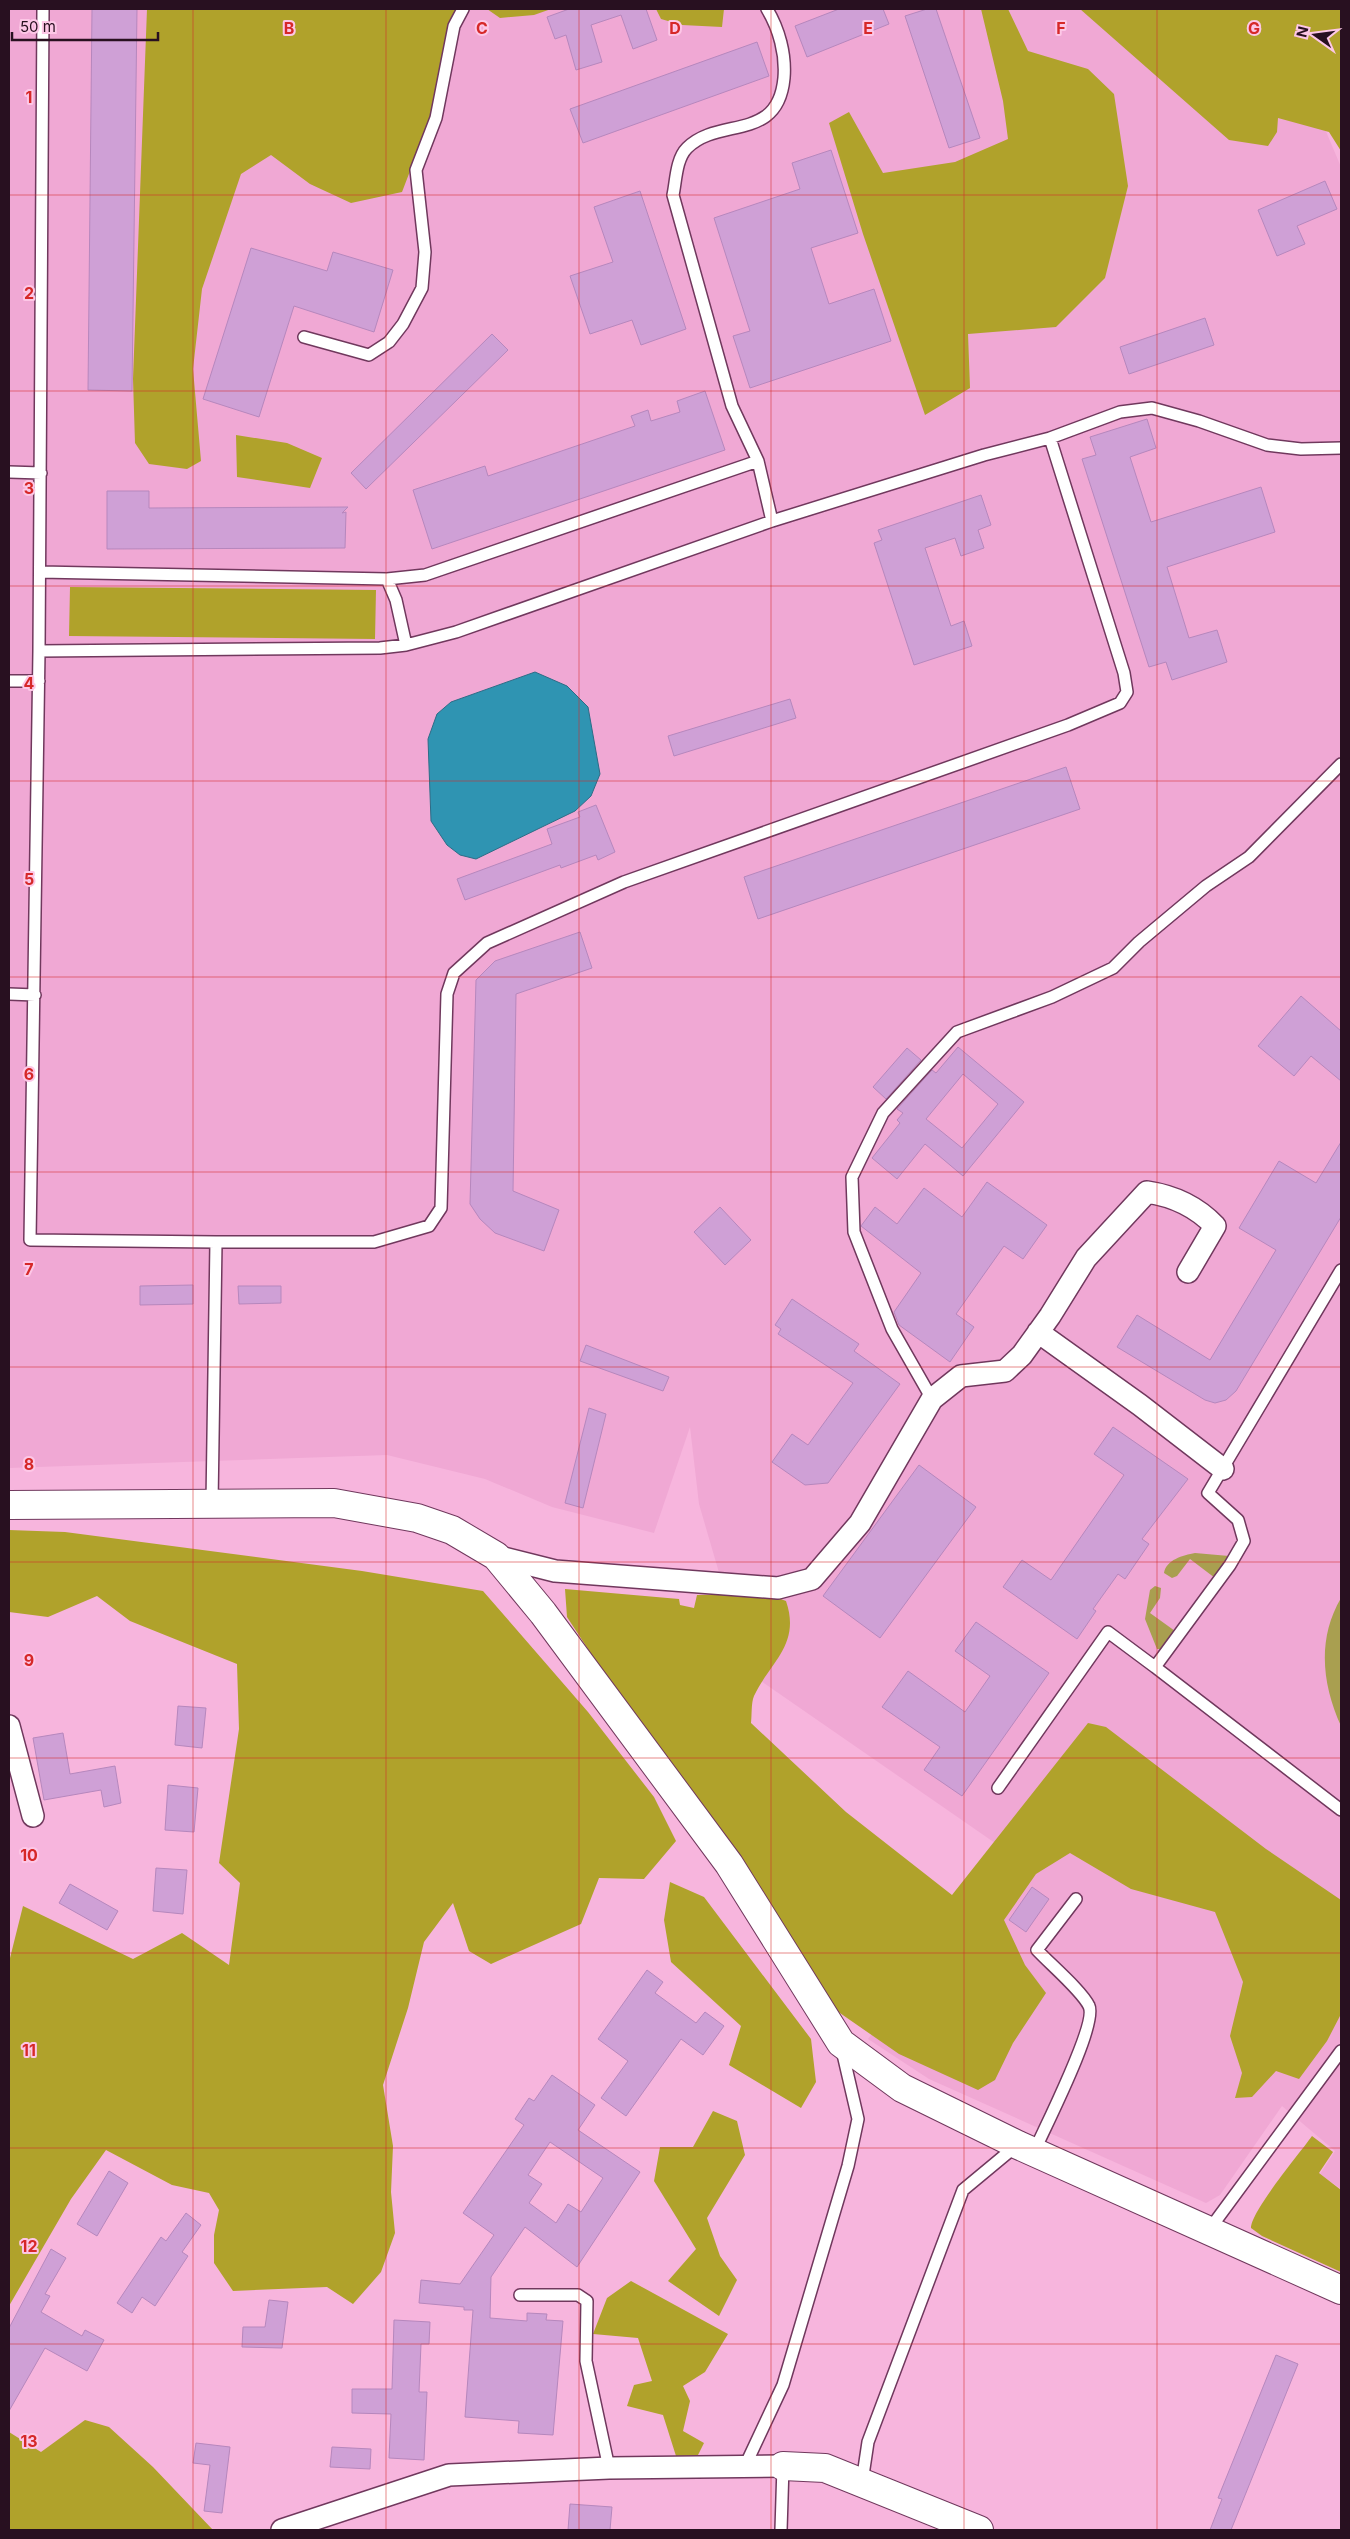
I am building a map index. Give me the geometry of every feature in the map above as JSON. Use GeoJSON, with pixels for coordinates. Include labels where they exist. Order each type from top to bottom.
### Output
{"type":"FeatureCollection","features":[{"type":"Feature","properties":{"kind":"main road"},"geometry":{"type":"LineString","coordinates":[[9,1505],[334,1503],[408,1516],[452,1530],[496,1556],[543,1613],[729,1864],[841,2043],[902,2088],[1026,2148],[1341,2290]]}},
{"type":"Feature","properties":{"kind":"main road"},"geometry":{"type":"LineString","coordinates":[[783,2466],[825,2468],[978,2530]]}},
{"type":"Feature","properties":{"kind":"street"},"geometry":{"type":"LineString","coordinates":[[496,1556],[555,1572],[778,1588],[812,1579],[860,1523],[932,1398],[961,1376],[1005,1371],[1022,1355],[1086,1258],[1147,1192],[1165,1195],[1202,1212],[1215,1226],[1188,1272]]}},
{"type":"Feature","properties":{"kind":"street"},"geometry":{"type":"LineString","coordinates":[[1038,1332],[1140,1405],[1223,1469]]}},
{"type":"Feature","properties":{"kind":"street"},"geometry":{"type":"LineString","coordinates":[[9,1726],[33,1816]]}},
{"type":"Feature","properties":{"kind":"street"},"geometry":{"type":"LineString","coordinates":[[282,2530],[449,2475],[609,2468],[783,2466]]}},
{"type":"Feature","properties":{"kind":"lane"},"geometry":{"type":"LineString","coordinates":[[43,9],[39,681],[30,1240],[374,1242],[428,1226],[441,1208],[446,994],[454,973],[487,943],[624,882],[1068,725],[1120,703],[1127,692],[1124,673],[1050,438]]}},
{"type":"Feature","properties":{"kind":"lane"},"geometry":{"type":"LineString","coordinates":[[304,337],[369,355],[390,342],[404,324],[422,288],[425,252],[416,170],[436,118],[454,26],[463,9]]}},
{"type":"Feature","properties":{"kind":"lane"},"geometry":{"type":"LineString","coordinates":[[767,9],[777,25],[785,66],[783,96],[766,117],[738,128],[709,135],[686,148],[678,168],[673,196],[732,406],[758,461],[772,521]]}},
{"type":"Feature","properties":{"kind":"lane"},"geometry":{"type":"LineString","coordinates":[[39,651],[380,648],[406,645],[456,632],[772,521],[984,454],[1050,438],[1120,412],[1152,408],[1199,421],[1267,445],[1301,449],[1341,448]]}},
{"type":"Feature","properties":{"kind":"lane"},"geometry":{"type":"LineString","coordinates":[[40,572],[387,579],[425,575],[758,461]]}},
{"type":"Feature","properties":{"kind":"lane"},"geometry":{"type":"LineString","coordinates":[[9,472],[41,473]]}},
{"type":"Feature","properties":{"kind":"lane"},"geometry":{"type":"LineString","coordinates":[[387,579],[396,600],[406,645]]}},
{"type":"Feature","properties":{"kind":"lane"},"geometry":{"type":"LineString","coordinates":[[9,681],[39,681]]}},
{"type":"Feature","properties":{"kind":"lane"},"geometry":{"type":"LineString","coordinates":[[932,1398],[892,1329],[854,1232],[852,1177],[883,1113],[957,1032],[1052,997],[1113,968],[1139,942],[1206,886],[1249,857],[1341,764]]}},
{"type":"Feature","properties":{"kind":"lane"},"geometry":{"type":"LineString","coordinates":[[9,994],[35,995]]}},
{"type":"Feature","properties":{"kind":"lane"},"geometry":{"type":"LineString","coordinates":[[212,1503],[216,1242]]}},
{"type":"Feature","properties":{"kind":"lane"},"geometry":{"type":"LineString","coordinates":[[1154,1667],[1230,1565],[1244,1541],[1238,1520],[1208,1494],[1341,1270]]}},
{"type":"Feature","properties":{"kind":"lane"},"geometry":{"type":"LineString","coordinates":[[998,1788],[1108,1632],[1341,1810]]}},
{"type":"Feature","properties":{"kind":"lane"},"geometry":{"type":"LineString","coordinates":[[862,2482],[868,2442],[963,2190],[1026,2148],[1085,2038],[1091,2018],[1090,2007],[1037,1950],[1076,1899]]}},
{"type":"Feature","properties":{"kind":"lane"},"geometry":{"type":"LineString","coordinates":[[745,2466],[783,2386],[848,2166],[858,2119],[841,2043]]}},
{"type":"Feature","properties":{"kind":"lane"},"geometry":{"type":"LineString","coordinates":[[1210,2230],[1341,2051]]}},
{"type":"Feature","properties":{"kind":"lane"},"geometry":{"type":"LineString","coordinates":[[520,2294],[578,2295],[587,2300],[586,2361],[609,2468]]}},
{"type":"Feature","properties":{"kind":"lane"},"geometry":{"type":"LineString","coordinates":[[781,2530],[783,2466]]}},
{"type":"Feature","properties":{"kind":"shaded area"},"geometry":{"type":"Polygon","coordinates":[[[9,9],[1298,9],[1285,34],[1341,167],[1341,2189],[1320,2174],[1335,2151],[1282,2106],[1220,2195],[1206,2203],[929,2079],[868,2039],[1008,1852],[748,1672],[699,1504],[690,1427],[654,1533],[552,1507],[485,1479],[387,1455],[9,1468],[9,9]]]}},
{"type":"Feature","properties":{"kind":"shaded area"},"geometry":{"type":"Polygon","coordinates":[[[147,9],[464,9],[453,59],[402,192],[351,203],[310,184],[271,155],[241,174],[202,289],[193,369],[201,461],[187,469],[149,464],[135,443],[133,379],[147,9]]]}},
{"type":"Feature","properties":{"kind":"shaded area"},"geometry":{"type":"Polygon","coordinates":[[[487,9],[551,9],[534,15],[500,18],[487,9]]]}},
{"type":"Feature","properties":{"kind":"shaded area"},"geometry":{"type":"Polygon","coordinates":[[[656,9],[724,9],[722,27],[682,25],[661,19],[656,9]]]}},
{"type":"Feature","properties":{"kind":"shaded area"},"geometry":{"type":"Polygon","coordinates":[[[981,9],[1008,9],[1028,51],[1088,69],[1114,94],[1128,186],[1105,278],[1056,327],[968,334],[970,388],[925,415],[863,234],[829,123],[849,112],[883,173],[955,162],[1008,139],[1003,101],[981,9]]]}},
{"type":"Feature","properties":{"kind":"shaded area"},"geometry":{"type":"Polygon","coordinates":[[[1080,9],[1341,9],[1341,151],[1329,132],[1278,118],[1277,132],[1268,146],[1229,140],[1080,9]]]}},
{"type":"Feature","properties":{"kind":"shaded area"},"geometry":{"type":"Polygon","coordinates":[[[236,435],[287,443],[322,458],[310,488],[237,477],[236,435]]]}},
{"type":"Feature","properties":{"kind":"shaded area"},"geometry":{"type":"Polygon","coordinates":[[[70,587],[376,590],[375,639],[69,636],[70,587]]]}},
{"type":"Feature","properties":{"kind":"shaded area"},"geometry":{"type":"Polygon","coordinates":[[[9,1530],[65,1532],[362,1571],[483,1591],[588,1712],[654,1797],[676,1841],[644,1879],[599,1878],[581,1924],[491,1964],[469,1951],[453,1903],[424,1942],[408,2008],[383,2085],[393,2146],[391,2192],[395,2233],[381,2272],[353,2304],[327,2287],[233,2291],[214,2263],[214,2235],[219,2210],[209,2193],[172,2185],[106,2150],[71,2199],[9,2306],[9,1962],[23,1906],[133,1959],[182,1933],[229,1965],[240,1883],[219,1863],[239,1729],[237,1664],[130,1621],[97,1596],[48,1617],[9,1612],[9,1530]]]}},
{"type":"Feature","properties":{"kind":"shaded area"},"geometry":{"type":"Polygon","coordinates":[[[1195,1553],[1229,1556],[1215,1578],[1190,1559],[1177,1576],[1172,1578],[1164,1573],[1165,1568],[1172,1561],[1195,1553]]]}},
{"type":"Feature","properties":{"kind":"shaded area"},"geometry":{"type":"Polygon","coordinates":[[[1155,1586],[1161,1588],[1160,1598],[1150,1613],[1175,1631],[1160,1649],[1157,1649],[1145,1619],[1150,1590],[1155,1586]]]}},
{"type":"Feature","properties":{"kind":"shaded area"},"geometry":{"type":"Polygon","coordinates":[[[565,1589],[679,1599],[680,1605],[694,1608],[697,1595],[767,1594],[786,1601],[790,1616],[790,1630],[787,1641],[754,1696],[751,1723],[846,1812],[952,1895],[1088,1723],[1106,1727],[1266,1849],[1341,1900],[1341,2014],[1327,2041],[1299,2079],[1276,2071],[1252,2097],[1235,2098],[1242,2073],[1230,2036],[1243,1982],[1215,1912],[1131,1889],[1070,1853],[1036,1874],[1004,1920],[1025,1965],[1046,1993],[1013,2043],[995,2080],[978,2090],[899,2054],[837,2011],[656,1753],[567,1617],[565,1589]]]}},
{"type":"Feature","properties":{"kind":"shaded area"},"geometry":{"type":"Polygon","coordinates":[[[1341,1598],[1341,1726],[1326,1678],[1325,1645],[1333,1614],[1341,1598]]]}},
{"type":"Feature","properties":{"kind":"shaded area"},"geometry":{"type":"Polygon","coordinates":[[[670,1882],[704,1897],[811,2039],[816,2082],[801,2108],[729,2065],[741,2026],[671,1962],[664,1920],[670,1882]]]}},
{"type":"Feature","properties":{"kind":"shaded area"},"geometry":{"type":"Polygon","coordinates":[[[713,2111],[737,2121],[745,2155],[707,2218],[720,2256],[737,2280],[719,2316],[668,2281],[696,2249],[654,2181],[660,2147],[693,2147],[713,2111]]]}},
{"type":"Feature","properties":{"kind":"shaded area"},"geometry":{"type":"Polygon","coordinates":[[[1312,2136],[1333,2152],[1319,2173],[1341,2190],[1341,2272],[1262,2236],[1251,2228],[1253,2220],[1267,2196],[1312,2136]]]}},
{"type":"Feature","properties":{"kind":"shaded area"},"geometry":{"type":"Polygon","coordinates":[[[631,2281],[728,2334],[705,2372],[683,2386],[690,2401],[683,2431],[704,2443],[696,2459],[676,2456],[663,2415],[627,2406],[634,2385],[652,2381],[638,2338],[593,2334],[607,2298],[631,2281]]]}},
{"type":"Feature","properties":{"kind":"shaded area"},"geometry":{"type":"Polygon","coordinates":[[[85,2420],[109,2427],[153,2467],[213,2530],[9,2530],[9,2432],[41,2452],[85,2420]]]}},
{"type":"Feature","properties":{"kind":"water"},"geometry":{"type":"Polygon","coordinates":[[[535,672],[567,686],[588,707],[600,774],[591,796],[575,811],[476,859],[460,855],[447,845],[431,821],[428,739],[437,714],[451,702],[535,672]]]}},
{"type":"Feature","properties":{"kind":"building"},"geometry":{"type":"Polygon","coordinates":[[[92,9],[137,9],[132,391],[88,390],[92,9]]]}},
{"type":"Feature","properties":{"kind":"building"},"geometry":{"type":"Polygon","coordinates":[[[569,9],[646,9],[657,40],[633,49],[621,15],[591,25],[602,62],[576,70],[566,35],[555,39],[547,17],[569,9]]]}},
{"type":"Feature","properties":{"kind":"building"},"geometry":{"type":"Polygon","coordinates":[[[839,9],[883,9],[889,24],[807,57],[795,26],[839,9]]]}},
{"type":"Feature","properties":{"kind":"building"},"geometry":{"type":"Polygon","coordinates":[[[927,9],[936,9],[980,138],[949,148],[905,16],[927,9]]]}},
{"type":"Feature","properties":{"kind":"building"},"geometry":{"type":"Polygon","coordinates":[[[757,42],[769,76],[583,143],[570,109],[757,42]]]}},
{"type":"Feature","properties":{"kind":"building"},"geometry":{"type":"Polygon","coordinates":[[[831,150],[858,233],[811,248],[829,304],[874,289],[891,341],[750,388],[733,336],[750,331],[714,218],[800,189],[792,163],[831,150]]]}},
{"type":"Feature","properties":{"kind":"building"},"geometry":{"type":"Polygon","coordinates":[[[1325,181],[1337,209],[1297,226],[1305,244],[1277,256],[1258,210],[1325,181]]]}},
{"type":"Feature","properties":{"kind":"building"},"geometry":{"type":"Polygon","coordinates":[[[640,191],[686,329],[641,345],[632,320],[590,334],[570,276],[613,262],[594,207],[640,191]]]}},
{"type":"Feature","properties":{"kind":"building"},"geometry":{"type":"Polygon","coordinates":[[[251,248],[327,271],[333,252],[393,270],[374,332],[294,306],[259,417],[203,399],[251,248]]]}},
{"type":"Feature","properties":{"kind":"building"},"geometry":{"type":"Polygon","coordinates":[[[1205,318],[1214,345],[1129,374],[1120,347],[1205,318]]]}},
{"type":"Feature","properties":{"kind":"building"},"geometry":{"type":"Polygon","coordinates":[[[492,334],[508,350],[366,489],[351,473],[492,334]]]}},
{"type":"Feature","properties":{"kind":"building"},"geometry":{"type":"Polygon","coordinates":[[[705,391],[725,450],[432,549],[413,490],[485,466],[488,476],[635,426],[631,416],[648,410],[651,421],[680,412],[677,401],[705,391]]]}},
{"type":"Feature","properties":{"kind":"building"},"geometry":{"type":"Polygon","coordinates":[[[1147,419],[1156,448],[1130,457],[1151,522],[1261,487],[1275,532],[1167,567],[1189,638],[1217,630],[1227,662],[1172,680],[1166,662],[1149,667],[1082,459],[1096,455],[1090,437],[1147,419]]]}},
{"type":"Feature","properties":{"kind":"building"},"geometry":{"type":"Polygon","coordinates":[[[107,491],[149,491],[149,508],[348,507],[342,513],[346,512],[345,548],[107,549],[107,491]]]}},
{"type":"Feature","properties":{"kind":"building"},"geometry":{"type":"Polygon","coordinates":[[[981,495],[991,525],[978,530],[984,548],[961,556],[955,538],[925,548],[951,626],[964,621],[972,646],[914,665],[874,543],[882,540],[878,530],[981,495]]]}},
{"type":"Feature","properties":{"kind":"building"},"geometry":{"type":"Polygon","coordinates":[[[790,699],[796,718],[674,756],[668,736],[790,699]]]}},
{"type":"Feature","properties":{"kind":"building"},"geometry":{"type":"Polygon","coordinates":[[[1066,767],[1080,809],[758,919],[744,877],[1066,767]]]}},
{"type":"Feature","properties":{"kind":"building"},"geometry":{"type":"Polygon","coordinates":[[[596,805],[615,852],[598,860],[596,855],[561,868],[560,865],[465,900],[457,879],[552,844],[547,829],[580,817],[578,812],[596,805]]]}},
{"type":"Feature","properties":{"kind":"building"},"geometry":{"type":"Polygon","coordinates":[[[580,932],[592,968],[516,994],[513,1191],[559,1210],[544,1251],[495,1233],[480,1219],[470,1204],[476,980],[495,961],[580,932]]]}},
{"type":"Feature","properties":{"kind":"building"},"geometry":{"type":"Polygon","coordinates":[[[1301,996],[1341,1031],[1341,1081],[1311,1056],[1294,1076],[1258,1046],[1301,996]]]}},
{"type":"Feature","properties":{"kind":"building"},"geometry":{"type":"Polygon","coordinates":[[[958,1047],[1024,1102],[963,1176],[925,1144],[897,1179],[872,1158],[900,1123],[897,1120],[903,1113],[897,1109],[932,1070],[936,1073],[958,1047]],[[963,1074],[926,1119],[962,1148],[998,1104],[963,1074]]]}},
{"type":"Feature","properties":{"kind":"building"},"geometry":{"type":"Polygon","coordinates":[[[907,1048],[921,1060],[886,1099],[873,1087],[907,1048]]]}},
{"type":"Feature","properties":{"kind":"building"},"geometry":{"type":"Polygon","coordinates":[[[1341,1142],[1341,1217],[1236,1391],[1226,1400],[1215,1403],[1205,1400],[1117,1347],[1137,1315],[1210,1360],[1276,1250],[1239,1228],[1279,1161],[1316,1183],[1341,1142]]]}},
{"type":"Feature","properties":{"kind":"building"},"geometry":{"type":"Polygon","coordinates":[[[987,1182],[1047,1225],[1023,1259],[1004,1246],[956,1314],[974,1327],[950,1362],[899,1325],[894,1312],[921,1273],[861,1226],[875,1207],[897,1224],[924,1188],[962,1217],[987,1182]]]}},
{"type":"Feature","properties":{"kind":"building"},"geometry":{"type":"Polygon","coordinates":[[[720,1207],[751,1240],[725,1265],[694,1232],[720,1207]]]}},
{"type":"Feature","properties":{"kind":"building"},"geometry":{"type":"Polygon","coordinates":[[[193,1285],[193,1304],[140,1305],[140,1286],[193,1285]]]}},
{"type":"Feature","properties":{"kind":"building"},"geometry":{"type":"Polygon","coordinates":[[[238,1286],[281,1286],[281,1303],[239,1304],[238,1286]]]}},
{"type":"Feature","properties":{"kind":"building"},"geometry":{"type":"Polygon","coordinates":[[[792,1299],[859,1344],[854,1351],[900,1384],[828,1483],[805,1485],[772,1462],[792,1434],[808,1445],[853,1383],[778,1334],[781,1329],[775,1325],[792,1299]]]}},
{"type":"Feature","properties":{"kind":"building"},"geometry":{"type":"Polygon","coordinates":[[[586,1345],[669,1377],[663,1391],[580,1361],[586,1345]]]}},
{"type":"Feature","properties":{"kind":"building"},"geometry":{"type":"Polygon","coordinates":[[[589,1408],[606,1414],[583,1508],[565,1503],[589,1408]]]}},
{"type":"Feature","properties":{"kind":"building"},"geometry":{"type":"Polygon","coordinates":[[[1113,1427],[1188,1479],[1142,1539],[1149,1544],[1125,1579],[1118,1574],[1093,1609],[1096,1611],[1077,1639],[1003,1587],[1022,1560],[1051,1580],[1124,1475],[1094,1454],[1113,1427]]]}},
{"type":"Feature","properties":{"kind":"building"},"geometry":{"type":"Polygon","coordinates":[[[919,1465],[976,1507],[880,1638],[823,1596],[919,1465]]]}},
{"type":"Feature","properties":{"kind":"building"},"geometry":{"type":"Polygon","coordinates":[[[976,1622],[1049,1673],[962,1796],[924,1770],[940,1747],[882,1707],[908,1671],[965,1712],[990,1676],[955,1651],[976,1622]]]}},
{"type":"Feature","properties":{"kind":"building"},"geometry":{"type":"Polygon","coordinates":[[[178,1706],[206,1708],[202,1748],[175,1745],[178,1706]]]}},
{"type":"Feature","properties":{"kind":"building"},"geometry":{"type":"Polygon","coordinates":[[[63,1733],[70,1774],[115,1766],[121,1803],[104,1807],[101,1790],[44,1800],[33,1738],[63,1733]]]}},
{"type":"Feature","properties":{"kind":"building"},"geometry":{"type":"Polygon","coordinates":[[[168,1785],[198,1788],[194,1832],[165,1830],[168,1785]]]}},
{"type":"Feature","properties":{"kind":"building"},"geometry":{"type":"Polygon","coordinates":[[[156,1868],[187,1870],[183,1914],[153,1911],[156,1868]]]}},
{"type":"Feature","properties":{"kind":"building"},"geometry":{"type":"Polygon","coordinates":[[[70,1884],[118,1911],[107,1930],[59,1903],[70,1884]]]}},
{"type":"Feature","properties":{"kind":"building"},"geometry":{"type":"Polygon","coordinates":[[[1032,1887],[1049,1899],[1026,1932],[1009,1920],[1032,1887]]]}},
{"type":"Feature","properties":{"kind":"building"},"geometry":{"type":"Polygon","coordinates":[[[647,1970],[663,1982],[655,1993],[696,2023],[705,2012],[724,2026],[703,2055],[681,2039],[626,2116],[601,2098],[628,2061],[598,2039],[647,1970]]]}},
{"type":"Feature","properties":{"kind":"building"},"geometry":{"type":"Polygon","coordinates":[[[552,2075],[595,2105],[578,2130],[640,2172],[577,2267],[525,2227],[491,2277],[490,2318],[527,2321],[527,2313],[547,2314],[546,2320],[563,2321],[553,2435],[518,2433],[519,2421],[465,2417],[473,2310],[464,2310],[464,2307],[419,2303],[421,2280],[460,2284],[494,2235],[463,2213],[524,2125],[515,2119],[529,2098],[534,2101],[552,2075]],[[550,2142],[528,2175],[542,2184],[529,2203],[556,2223],[568,2204],[581,2212],[603,2178],[550,2142]]]}},
{"type":"Feature","properties":{"kind":"building"},"geometry":{"type":"Polygon","coordinates":[[[109,2171],[128,2183],[97,2236],[77,2224],[109,2171]]]}},
{"type":"Feature","properties":{"kind":"building"},"geometry":{"type":"Polygon","coordinates":[[[186,2213],[201,2225],[182,2252],[188,2256],[155,2306],[142,2297],[132,2313],[117,2303],[161,2237],[166,2241],[186,2213]]]}},
{"type":"Feature","properties":{"kind":"building"},"geometry":{"type":"Polygon","coordinates":[[[51,2249],[66,2258],[45,2294],[50,2296],[41,2312],[82,2336],[85,2330],[104,2340],[87,2371],[45,2348],[9,2411],[9,2328],[51,2249]]]}},
{"type":"Feature","properties":{"kind":"building"},"geometry":{"type":"Polygon","coordinates":[[[269,2300],[288,2302],[282,2348],[242,2347],[243,2327],[265,2327],[269,2300]]]}},
{"type":"Feature","properties":{"kind":"building"},"geometry":{"type":"Polygon","coordinates":[[[394,2320],[430,2322],[429,2344],[421,2344],[419,2392],[427,2392],[424,2460],[389,2458],[391,2414],[352,2413],[352,2389],[392,2389],[394,2320]]]}},
{"type":"Feature","properties":{"kind":"building"},"geometry":{"type":"Polygon","coordinates":[[[1276,2355],[1298,2364],[1231,2530],[1210,2530],[1222,2499],[1218,2498],[1276,2355]]]}},
{"type":"Feature","properties":{"kind":"building"},"geometry":{"type":"Polygon","coordinates":[[[196,2443],[230,2447],[222,2513],[204,2511],[210,2465],[193,2463],[196,2443]]]}},
{"type":"Feature","properties":{"kind":"building"},"geometry":{"type":"Polygon","coordinates":[[[332,2447],[371,2449],[370,2469],[330,2467],[332,2447]]]}},
{"type":"Feature","properties":{"kind":"building"},"geometry":{"type":"Polygon","coordinates":[[[570,2504],[612,2507],[610,2530],[568,2530],[570,2504]]]}}]}
